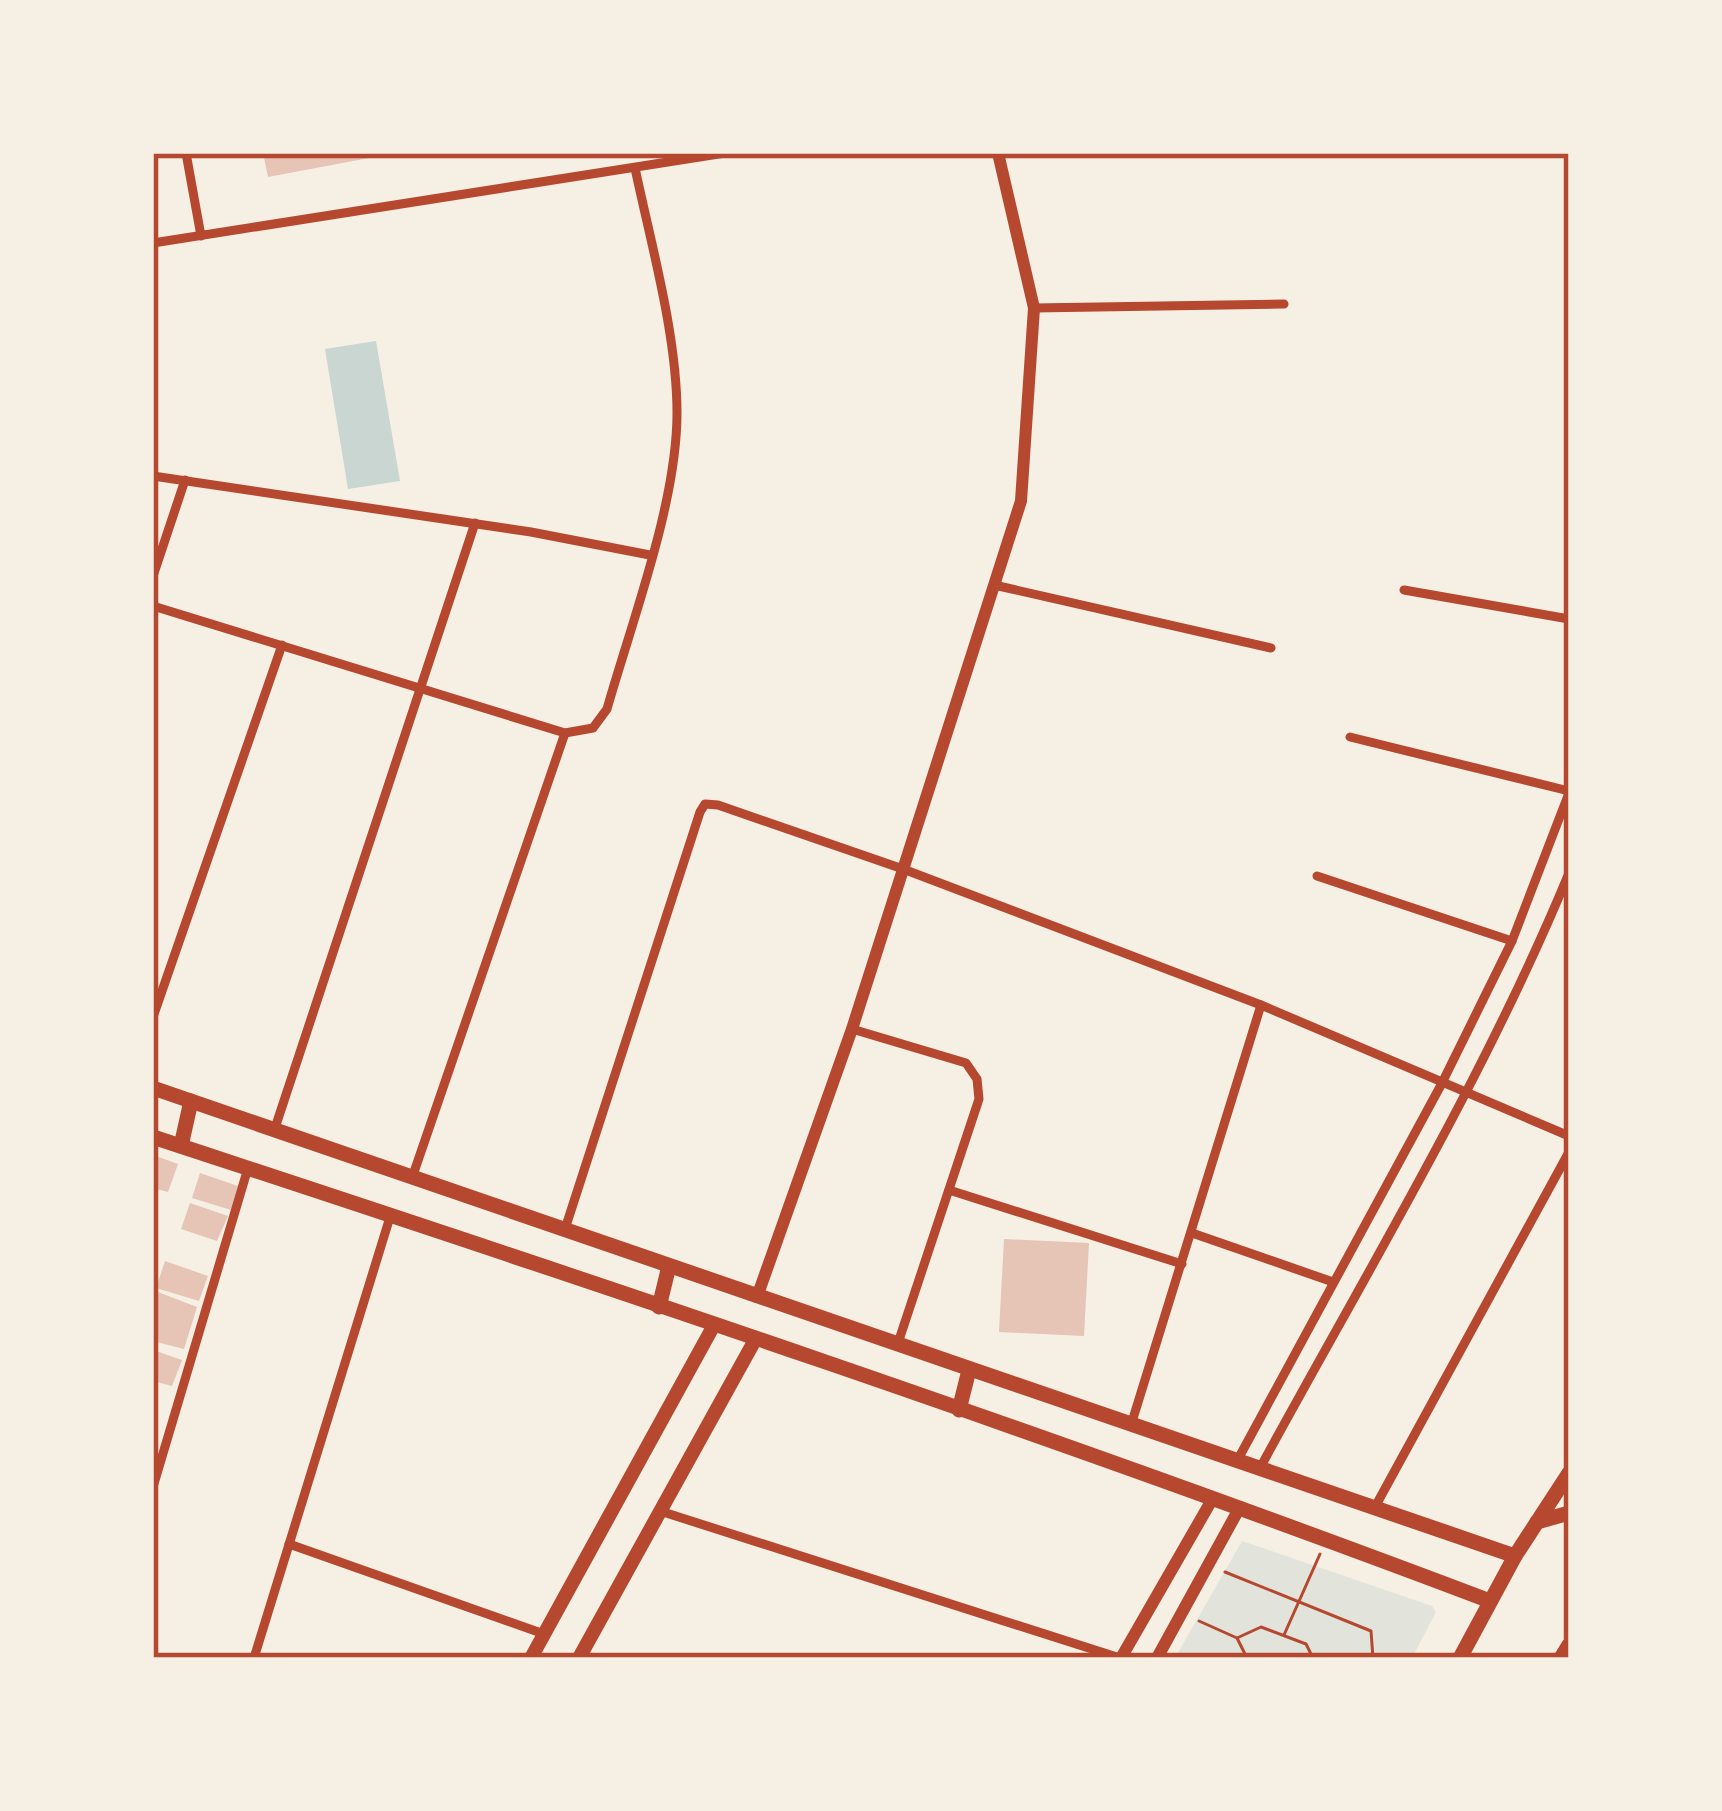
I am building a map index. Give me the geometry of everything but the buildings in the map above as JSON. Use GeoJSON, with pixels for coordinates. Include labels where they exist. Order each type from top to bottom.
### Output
{"type":"FeatureCollection","features":[{"type":"Feature","properties":{"kind":"main road"},"geometry":{"type":"LineString","coordinates":[[153,1088],[1514,1556]]}},
{"type":"Feature","properties":{"kind":"main road"},"geometry":{"type":"LineString","coordinates":[[181,1146],[191,1100]]}},
{"type":"Feature","properties":{"kind":"main road"},"geometry":{"type":"LineString","coordinates":[[153,1137],[958,1409],[1490,1601]]}},
{"type":"Feature","properties":{"kind":"main road"},"geometry":{"type":"LineString","coordinates":[[658,1307],[669,1266]]}},
{"type":"Feature","properties":{"kind":"main road"},"geometry":{"type":"LineString","coordinates":[[531,1658],[714,1325]]}},
{"type":"Feature","properties":{"kind":"main road"},"geometry":{"type":"LineString","coordinates":[[580,1658],[755,1340]]}},
{"type":"Feature","properties":{"kind":"main road"},"geometry":{"type":"LineString","coordinates":[[958,1409],[969,1370]]}},
{"type":"Feature","properties":{"kind":"main road"},"geometry":{"type":"LineString","coordinates":[[1460,1658],[1514,1556],[1569,1473]]}},
{"type":"Feature","properties":{"kind":"main road"},"geometry":{"type":"LineString","coordinates":[[1537,1522],[1569,1514]]}},
{"type":"Feature","properties":{"kind":"main road"},"geometry":{"type":"LineString","coordinates":[[1561,1658],[1569,1645]]}},
{"type":"Feature","properties":{"kind":"street"},"geometry":{"type":"LineString","coordinates":[[187,153],[201,236]]}},
{"type":"Feature","properties":{"kind":"street"},"geometry":{"type":"LineString","coordinates":[[153,243],[725,153]]}},
{"type":"Feature","properties":{"kind":"street"},"geometry":{"type":"LineString","coordinates":[[758,1297],[852,1029],[1021,501],[1034,308],[998,153]]}},
{"type":"Feature","properties":{"kind":"street"},"geometry":{"type":"LineString","coordinates":[[153,606],[565,733],[593,728],[607,709],[670,486],[677,412],[664,300],[634,168]]}},
{"type":"Feature","properties":{"kind":"street"},"geometry":{"type":"LineString","coordinates":[[1034,308],[1284,304]]}},
{"type":"Feature","properties":{"kind":"street"},"geometry":{"type":"LineString","coordinates":[[153,476],[475,523],[650,555]]}},
{"type":"Feature","properties":{"kind":"street"},"geometry":{"type":"LineString","coordinates":[[153,577],[185,481]]}},
{"type":"Feature","properties":{"kind":"street"},"geometry":{"type":"LineString","coordinates":[[275,1129],[475,523]]}},
{"type":"Feature","properties":{"kind":"street"},"geometry":{"type":"LineString","coordinates":[[994,585],[1271,648]]}},
{"type":"Feature","properties":{"kind":"street"},"geometry":{"type":"LineString","coordinates":[[1404,590],[1569,619]]}},
{"type":"Feature","properties":{"kind":"street"},"geometry":{"type":"LineString","coordinates":[[153,1017],[282,645]]}},
{"type":"Feature","properties":{"kind":"street"},"geometry":{"type":"LineString","coordinates":[[413,1175],[565,733]]}},
{"type":"Feature","properties":{"kind":"street"},"geometry":{"type":"LineString","coordinates":[[1237,1460],[1441,1085],[1512,941],[1569,792],[1350,737]]}},
{"type":"Feature","properties":{"kind":"street"},"geometry":{"type":"LineString","coordinates":[[565,1229],[705,804],[903,869],[1261,1006],[1569,1136]]}},
{"type":"Feature","properties":{"kind":"street"},"geometry":{"type":"LineString","coordinates":[[1260,1468],[1463,1094],[1537,951],[1569,873]]}},
{"type":"Feature","properties":{"kind":"street"},"geometry":{"type":"LineString","coordinates":[[1317,876],[1512,941]]}},
{"type":"Feature","properties":{"kind":"street"},"geometry":{"type":"LineString","coordinates":[[1130,1425],[1261,1006]]}},
{"type":"Feature","properties":{"kind":"street"},"geometry":{"type":"LineString","coordinates":[[852,1029],[966,1063],[977,1079],[979,1099],[897,1346]]}},
{"type":"Feature","properties":{"kind":"street"},"geometry":{"type":"LineString","coordinates":[[1375,1508],[1569,1152]]}},
{"type":"Feature","properties":{"kind":"street"},"geometry":{"type":"LineString","coordinates":[[153,1487],[248,1168]]}},
{"type":"Feature","properties":{"kind":"street"},"geometry":{"type":"LineString","coordinates":[[949,1190],[1183,1264]]}},
{"type":"Feature","properties":{"kind":"street"},"geometry":{"type":"LineString","coordinates":[[254,1658],[390,1217]]}},
{"type":"Feature","properties":{"kind":"street"},"geometry":{"type":"LineString","coordinates":[[1192,1233],[1334,1282]]}},
{"type":"Feature","properties":{"kind":"street"},"geometry":{"type":"LineString","coordinates":[[660,1511],[1120,1658],[1213,1498]]}},
{"type":"Feature","properties":{"kind":"street"},"geometry":{"type":"LineString","coordinates":[[1156,1658],[1240,1507]]}},
{"type":"Feature","properties":{"kind":"street"},"geometry":{"type":"LineString","coordinates":[[289,1544],[544,1634]]}},
{"type":"Feature","properties":{"kind":"path"},"geometry":{"type":"LineString","coordinates":[[1284,1635],[1326,1539]]}},
{"type":"Feature","properties":{"kind":"path"},"geometry":{"type":"LineString","coordinates":[[1208,1565],[1370,1631],[1372,1658]]}},
{"type":"Feature","properties":{"kind":"path"},"geometry":{"type":"LineString","coordinates":[[1181,1614],[1238,1638],[1246,1658]]}},
{"type":"Feature","properties":{"kind":"path"},"geometry":{"type":"LineString","coordinates":[[1238,1638],[1261,1627],[1306,1644],[1312,1658]]}},
{"type":"Feature","properties":{"kind":"shaded area"},"geometry":{"type":"Polygon","coordinates":[[[376,341],[400,481],[348,489],[325,349],[376,341]]]}},
{"type":"Feature","properties":{"kind":"shaded area"},"geometry":{"type":"Polygon","coordinates":[[[1242,1541],[1432,1606],[1436,1612],[1412,1658],[1175,1658],[1242,1541]]]}}]}
